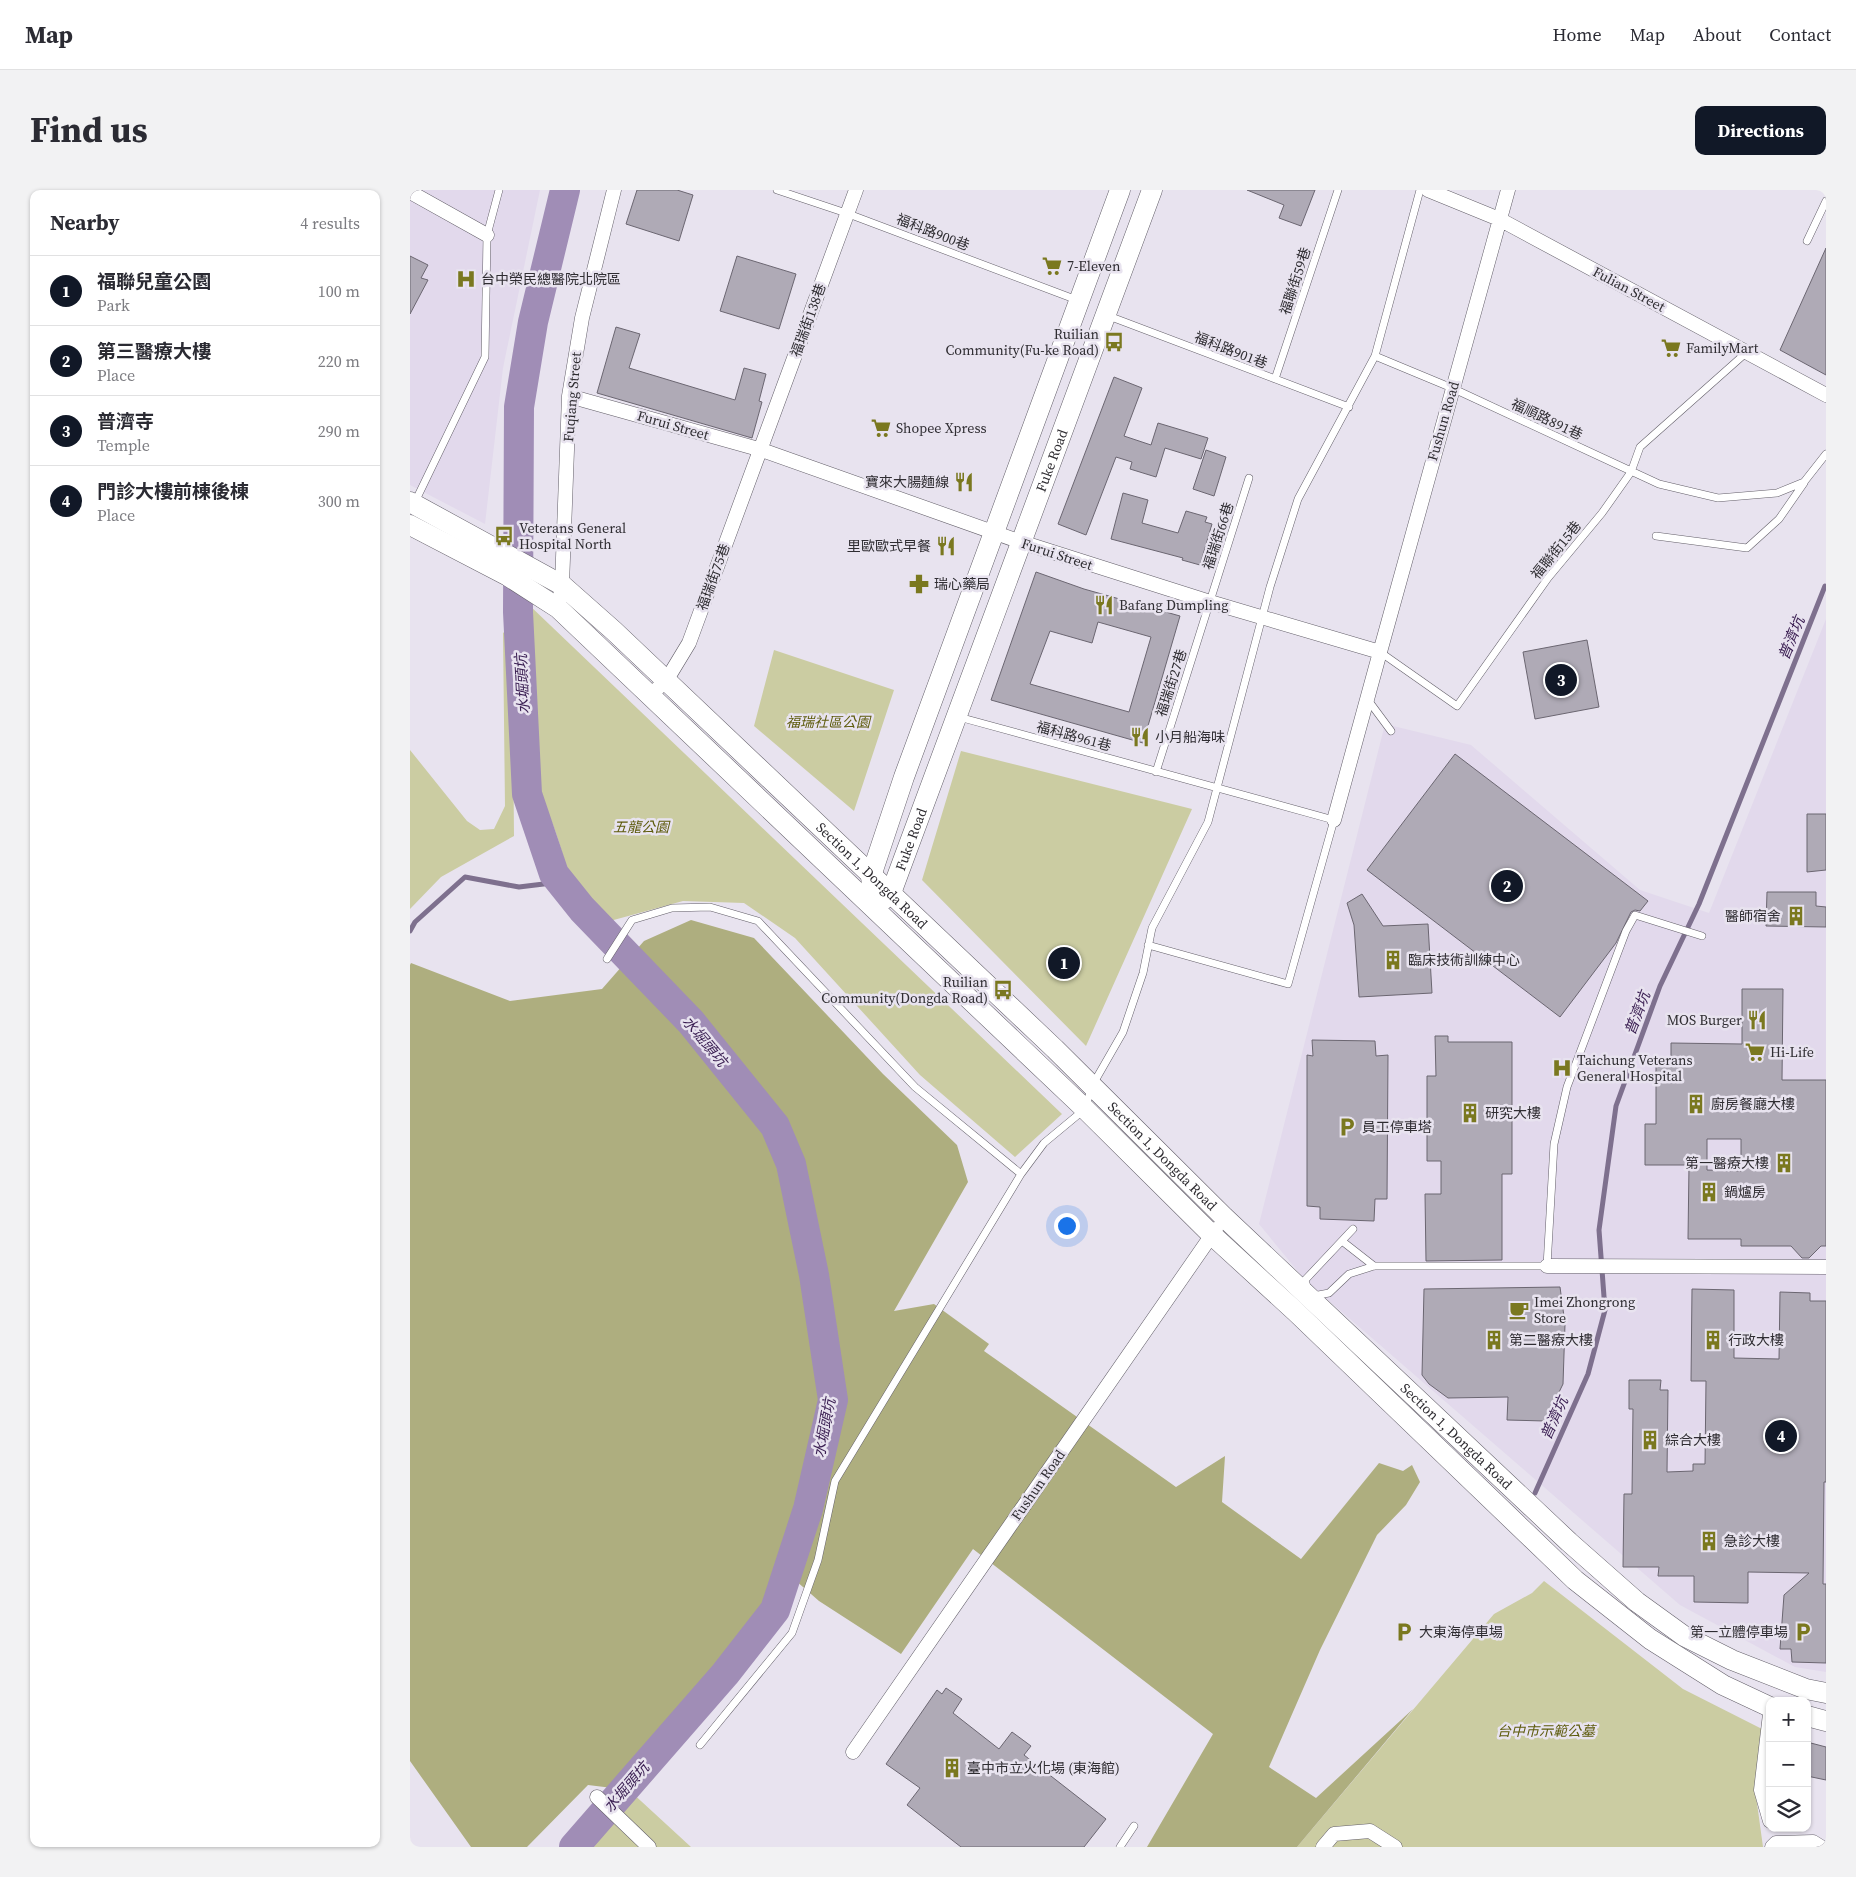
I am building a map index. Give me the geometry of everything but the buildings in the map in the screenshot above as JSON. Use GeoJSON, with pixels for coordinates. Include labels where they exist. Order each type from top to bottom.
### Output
{"type":"FeatureCollection","features":[{"type":"Feature","properties":{"kind":"street","name":"Fuqiang Street"},"geometry":{"type":"LineString","coordinates":[[558,608],[562,585],[569,396],[582,318],[614,190]]}},
{"type":"Feature","properties":{"kind":"street","name":"福瑞街138巷"},"geometry":{"type":"LineString","coordinates":[[762,450],[846,213],[856,190]]}},
{"type":"Feature","properties":{"kind":"street","name":"Fuke Road"},"geometry":{"type":"LineString","coordinates":[[874,908],[871,876],[904,776],[995,534],[1120,190]]}},
{"type":"Feature","properties":{"kind":"street","name":"Fuke Road"},"geometry":{"type":"LineString","coordinates":[[874,908],[891,893],[1152,190]]}},
{"type":"Feature","properties":{"kind":"street","name":"Fulian Street"},"geometry":{"type":"LineString","coordinates":[[1428,190],[1500,219],[1826,395]]}},
{"type":"Feature","properties":{"kind":"street","name":"Fushun Road"},"geometry":{"type":"LineString","coordinates":[[1380,652],[1508,190]]}},
{"type":"Feature","properties":{"kind":"street"},"geometry":{"type":"LineString","coordinates":[[410,192],[486,235]]}},
{"type":"Feature","properties":{"kind":"street","name":"Furui Street"},"geometry":{"type":"LineString","coordinates":[[569,396],[762,450],[995,534],[1210,602],[1264,616],[1380,652]]}},
{"type":"Feature","properties":{"kind":"street","name":"福瑞街75巷"},"geometry":{"type":"LineString","coordinates":[[650,695],[666,681],[689,642],[762,450]]}},
{"type":"Feature","properties":{"kind":"street","name":"Section 1, Dongda Road"},"geometry":{"type":"LineString","coordinates":[[412,503],[562,585],[614,631],[1092,1086],[1224,1217],[1570,1542],[1650,1613],[1684,1636],[1732,1660],[1806,1689],[1826,1693]]}},
{"type":"Feature","properties":{"kind":"street","name":"Section 1, Dongda Road"},"geometry":{"type":"LineString","coordinates":[[410,525],[508,576],[558,608],[1085,1109],[1212,1235],[1575,1580],[1650,1639],[1723,1685],[1766,1705]]}},
{"type":"Feature","properties":{"kind":"street"},"geometry":{"type":"LineString","coordinates":[[1334,820],[1380,652]]}},
{"type":"Feature","properties":{"kind":"street","name":"Fushun Road"},"geometry":{"type":"LineString","coordinates":[[853,1752],[1224,1217]]}},
{"type":"Feature","properties":{"kind":"street"},"geometry":{"type":"LineString","coordinates":[[1547,1266],[1826,1267]]}},
{"type":"Feature","properties":{"kind":"street"},"geometry":{"type":"LineString","coordinates":[[1294,1311],[1309,1296]]}},
{"type":"Feature","properties":{"kind":"street"},"geometry":{"type":"LineString","coordinates":[[1811,1717],[1826,1721]]}},
{"type":"Feature","properties":{"kind":"street"},"geometry":{"type":"LineString","coordinates":[[1766,1742],[1760,1790],[1766,1809]]}},
{"type":"Feature","properties":{"kind":"street"},"geometry":{"type":"LineString","coordinates":[[597,1798],[649,1847]]}},
{"type":"Feature","properties":{"kind":"street"},"geometry":{"type":"LineString","coordinates":[[1324,1847],[1334,1834],[1370,1831],[1395,1847]]}},
{"type":"Feature","properties":{"kind":"street"},"geometry":{"type":"LineString","coordinates":[[1773,1832],[1776,1846],[1812,1842],[1822,1847]]}},
{"type":"Feature","properties":{"kind":"lane"},"geometry":{"type":"LineString","coordinates":[[412,503],[485,357],[486,235],[499,190]]}},
{"type":"Feature","properties":{"kind":"lane","name":"福科路900巷"},"geometry":{"type":"LineString","coordinates":[[777,190],[846,213],[1080,301]]}},
{"type":"Feature","properties":{"kind":"lane","name":"福聯街59巷"},"geometry":{"type":"LineString","coordinates":[[1275,380],[1338,190]]}},
{"type":"Feature","properties":{"kind":"lane"},"geometry":{"type":"LineString","coordinates":[[700,1745],[792,1633],[818,1560],[835,1481],[1021,1174],[1044,1143],[1085,1109],[1092,1086],[1123,1032],[1143,973],[1152,928],[1208,822],[1264,616],[1270,587],[1298,499],[1378,357],[1420,190]]}},
{"type":"Feature","properties":{"kind":"lane"},"geometry":{"type":"LineString","coordinates":[[1807,241],[1826,201]]}},
{"type":"Feature","properties":{"kind":"lane","name":"福科路901巷"},"geometry":{"type":"LineString","coordinates":[[1105,315],[1349,407]]}},
{"type":"Feature","properties":{"kind":"lane","name":"福聯街15巷"},"geometry":{"type":"LineString","coordinates":[[1380,652],[1456,706],[1548,578],[1602,513],[1631,472],[1640,447],[1747,352]]}},
{"type":"Feature","properties":{"kind":"lane","name":"福順路891巷"},"geometry":{"type":"LineString","coordinates":[[1378,357],[1452,388],[1659,484],[1718,498],[1777,493],[1804,482]]}},
{"type":"Feature","properties":{"kind":"lane"},"geometry":{"type":"LineString","coordinates":[[1656,536],[1747,548],[1779,519],[1826,454]]}},
{"type":"Feature","properties":{"kind":"lane","name":"福瑞街66巷"},"geometry":{"type":"LineString","coordinates":[[1210,602],[1249,478]]}},
{"type":"Feature","properties":{"kind":"lane","name":"福瑞街27巷"},"geometry":{"type":"LineString","coordinates":[[1156,772],[1210,602]]}},
{"type":"Feature","properties":{"kind":"lane"},"geometry":{"type":"LineString","coordinates":[[1368,700],[1391,730]]}},
{"type":"Feature","properties":{"kind":"lane","name":"福科路961巷"},"geometry":{"type":"LineString","coordinates":[[956,717],[1185,781],[1334,820]]}},
{"type":"Feature","properties":{"kind":"lane"},"geometry":{"type":"LineString","coordinates":[[1148,945],[1288,984],[1334,820]]}},
{"type":"Feature","properties":{"kind":"lane"},"geometry":{"type":"LineString","coordinates":[[607,959],[632,920],[672,908],[710,907],[758,921],[915,1087],[1021,1174]]}},
{"type":"Feature","properties":{"kind":"lane"},"geometry":{"type":"LineString","coordinates":[[1354,1229],[1305,1280],[1309,1296],[1329,1293],[1349,1274],[1374,1266],[1547,1266],[1554,1144],[1567,1087],[1626,932],[1635,915],[1702,936]]}},
{"type":"Feature","properties":{"kind":"lane"},"geometry":{"type":"LineString","coordinates":[[1342,1241],[1374,1266]]}},
{"type":"Feature","properties":{"kind":"lane"},"geometry":{"type":"LineString","coordinates":[[1120,1847],[1134,1826]]}},
{"type":"Feature","properties":{"kind":"shaded area","name":"台中榮民總醫院北院區"},"geometry":{"type":"Polygon","coordinates":[[[410,190],[540,190],[503,368],[485,524],[410,485],[410,190]]]}},
{"type":"Feature","properties":{"kind":"shaded area","name":"Taichung Veterans General Hospital"},"geometry":{"type":"Polygon","coordinates":[[[1826,619],[1826,1672],[1795,1667],[1680,1605],[1305,1280],[1259,1224],[1385,724],[1471,745],[1640,890],[1709,913],[1826,619]]]}},
{"type":"Feature","properties":{"kind":"green space","name":"五龍公園"},"geometry":{"type":"Polygon","coordinates":[[[528,604],[1062,1114],[1015,1157],[920,1075],[795,938],[744,903],[683,901],[610,921],[587,902],[568,871],[551,819],[537,796],[528,604]]]}},
{"type":"Feature","properties":{"kind":"green space"},"geometry":{"type":"Polygon","coordinates":[[[512,625],[514,836],[441,877],[410,909],[410,750],[467,821],[480,830],[494,829],[505,806],[503,633],[512,625]]]}},
{"type":"Feature","properties":{"kind":"green space","name":"福瑞社區公園"},"geometry":{"type":"Polygon","coordinates":[[[774,650],[894,690],[854,811],[754,726],[774,650]]]}},
{"type":"Feature","properties":{"kind":"green space"},"geometry":{"type":"Polygon","coordinates":[[[961,751],[1192,809],[1086,1046],[922,880],[961,751]]]}},
{"type":"Feature","properties":{"kind":"green space"},"geometry":{"type":"Polygon","coordinates":[[[691,920],[754,938],[883,1074],[957,1145],[968,1182],[894,1311],[934,1304],[989,1344],[984,1351],[1176,1487],[1225,1456],[1222,1502],[1301,1559],[1379,1463],[1403,1471],[1412,1465],[1420,1482],[1406,1505],[1377,1535],[1320,1650],[1269,1767],[1316,1798],[1413,1709],[1297,1847],[1147,1847],[1213,1734],[973,1549],[901,1654],[819,1601],[795,1580],[773,1623],[710,1713],[629,1790],[588,1785],[527,1847],[471,1847],[410,1761],[410,965],[411,963],[510,1001],[602,989],[644,941],[691,920]]]}},
{"type":"Feature","properties":{"kind":"green space","name":"台中市示範公墓"},"geometry":{"type":"Polygon","coordinates":[[[1544,1581],[1683,1689],[1764,1730],[1756,1796],[1763,1847],[1297,1847],[1494,1614],[1532,1593],[1544,1581]]]}},
{"type":"Feature","properties":{"kind":"green space"},"geometry":{"type":"Polygon","coordinates":[[[629,1790],[691,1847],[576,1847],[629,1790]]]}},
{"type":"Feature","properties":{"kind":"waterway","name":"水堀頭坑"},"geometry":{"type":"LineString","coordinates":[[565,190],[533,322],[519,407],[518,612],[527,794],[554,874],[582,909],[691,1022],[775,1126],[791,1164],[814,1275],[833,1400],[808,1509],[775,1610],[725,1674],[574,1847]]}},
{"type":"Feature","properties":{"kind":"waterway","name":"普濟坑"},"geometry":{"type":"LineString","coordinates":[[1535,1493],[1588,1374],[1605,1310],[1599,1230],[1616,1106],[1660,986],[1699,904],[1825,586]]}},
{"type":"Feature","properties":{"kind":"waterway"},"geometry":{"type":"LineString","coordinates":[[410,931],[415,922],[465,877],[519,887],[560,882]]}},
{"type":"Feature","properties":{"kind":"place","name":"7-Eleven"},"geometry":{"type":"Point","coordinates":[1052,266]}},
{"type":"Feature","properties":{"kind":"place","name":"台中榮民總醫院北院區"},"geometry":{"type":"Point","coordinates":[466,279]}},
{"type":"Feature","properties":{"kind":"place","name":"Ruilian Community(Fu-ke Road)"},"geometry":{"type":"Point","coordinates":[1114,342]}},
{"type":"Feature","properties":{"kind":"place","name":"FamilyMart"},"geometry":{"type":"Point","coordinates":[1671,348]}},
{"type":"Feature","properties":{"kind":"place","name":"Shopee Xpress"},"geometry":{"type":"Point","coordinates":[881,428]}},
{"type":"Feature","properties":{"kind":"place","name":"寶來大腸麵線"},"geometry":{"type":"Point","coordinates":[964,482]}},
{"type":"Feature","properties":{"kind":"place","name":"Veterans General Hospital North"},"geometry":{"type":"Point","coordinates":[504,536]}},
{"type":"Feature","properties":{"kind":"place","name":"里歐歐式早餐"},"geometry":{"type":"Point","coordinates":[946,546]}},
{"type":"Feature","properties":{"kind":"place","name":"瑞心藥局"},"geometry":{"type":"Point","coordinates":[919,584]}},
{"type":"Feature","properties":{"kind":"place","name":"Bafang Dumpling"},"geometry":{"type":"Point","coordinates":[1104,605]}},
{"type":"Feature","properties":{"kind":"place","name":"普濟寺"},"geometry":{"type":"Point","coordinates":[1561,680]}},
{"type":"Feature","properties":{"kind":"place","name":"小月船海味"},"geometry":{"type":"Point","coordinates":[1140,737]}},
{"type":"Feature","properties":{"kind":"place","name":"第三醫療大樓"},"geometry":{"type":"Point","coordinates":[1507,886]}},
{"type":"Feature","properties":{"kind":"place","name":"醫師宿舍"},"geometry":{"type":"Point","coordinates":[1796,916]}},
{"type":"Feature","properties":{"kind":"place","name":"臨床技術訓練中心"},"geometry":{"type":"Point","coordinates":[1393,960]}},
{"type":"Feature","properties":{"kind":"place","name":"福聯兒童公園"},"geometry":{"type":"Point","coordinates":[1064,963]}},
{"type":"Feature","properties":{"kind":"place","name":"Ruilian Community(Dongda Road)"},"geometry":{"type":"Point","coordinates":[1003,990]}},
{"type":"Feature","properties":{"kind":"place","name":"MOS Burger"},"geometry":{"type":"Point","coordinates":[1757,1020]}},
{"type":"Feature","properties":{"kind":"place","name":"Hi-Life"},"geometry":{"type":"Point","coordinates":[1755,1052]}},
{"type":"Feature","properties":{"kind":"place","name":"Taichung Veterans General Hospital"},"geometry":{"type":"Point","coordinates":[1562,1068]}},
{"type":"Feature","properties":{"kind":"place","name":"廚房餐廳大樓"},"geometry":{"type":"Point","coordinates":[1696,1104]}},
{"type":"Feature","properties":{"kind":"place","name":"研究大樓"},"geometry":{"type":"Point","coordinates":[1470,1113]}},
{"type":"Feature","properties":{"kind":"place","name":"員工停車塔"},"geometry":{"type":"Point","coordinates":[1347,1127]}},
{"type":"Feature","properties":{"kind":"place","name":"第一醫療大樓"},"geometry":{"type":"Point","coordinates":[1784,1163]}},
{"type":"Feature","properties":{"kind":"place","name":"鍋爐房"},"geometry":{"type":"Point","coordinates":[1709,1192]}},
{"type":"Feature","properties":{"kind":"place","name":"Imei Zhongrong Store"},"geometry":{"type":"Point","coordinates":[1519,1310]}},
{"type":"Feature","properties":{"kind":"place","name":"第二醫療大樓"},"geometry":{"type":"Point","coordinates":[1494,1340]}},
{"type":"Feature","properties":{"kind":"place","name":"行政大樓"},"geometry":{"type":"Point","coordinates":[1713,1340]}},
{"type":"Feature","properties":{"kind":"place","name":"門診大樓前棟後棟"},"geometry":{"type":"Point","coordinates":[1781,1436]}},
{"type":"Feature","properties":{"kind":"place","name":"綜合大樓"},"geometry":{"type":"Point","coordinates":[1650,1440]}},
{"type":"Feature","properties":{"kind":"place","name":"急診大樓"},"geometry":{"type":"Point","coordinates":[1709,1541]}},
{"type":"Feature","properties":{"kind":"place","name":"大東海停車場"},"geometry":{"type":"Point","coordinates":[1404,1632]}},
{"type":"Feature","properties":{"kind":"place","name":"第一立體停車場"},"geometry":{"type":"Point","coordinates":[1803,1632]}},
{"type":"Feature","properties":{"kind":"place","name":"臺中市立火化場 (東海館)"},"geometry":{"type":"Point","coordinates":[952,1768]}}]}
